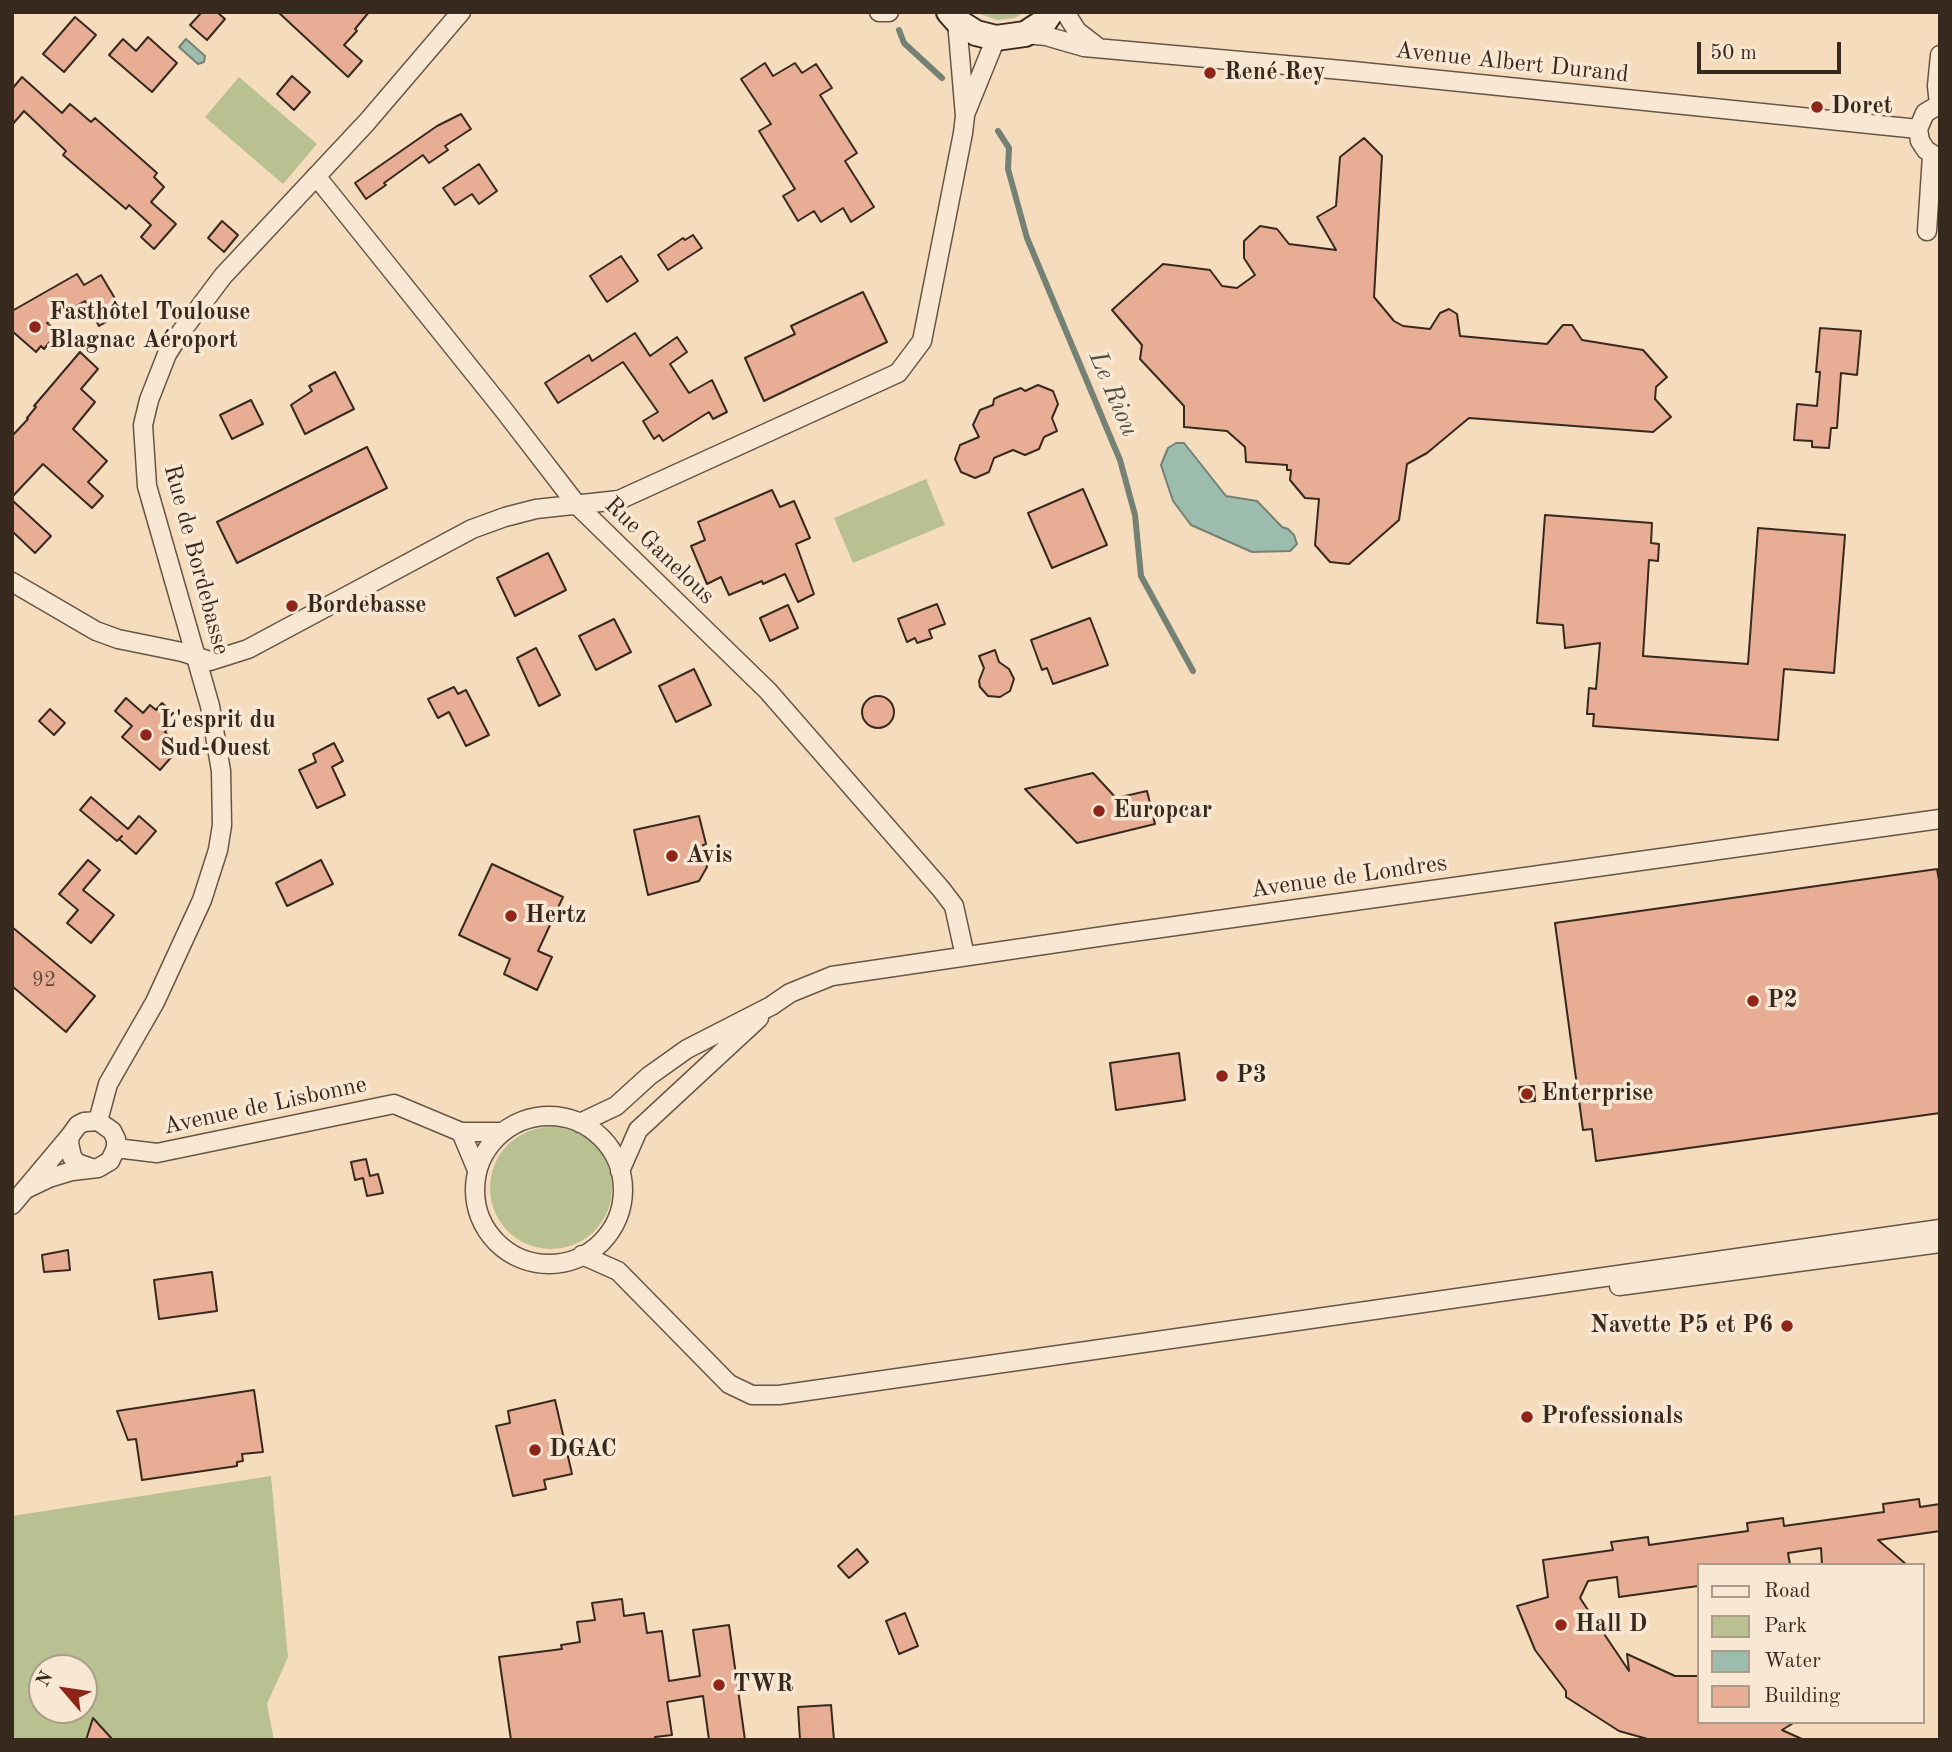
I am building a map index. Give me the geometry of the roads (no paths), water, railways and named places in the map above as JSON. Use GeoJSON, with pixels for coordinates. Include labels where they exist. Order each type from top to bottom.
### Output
{"type":"FeatureCollection","features":[{"type":"Feature","properties":{"kind":"street","name":"Rue de Bordebasse"},"geometry":{"type":"LineString","coordinates":[[97,1121],[108,1084],[155,1002],[202,900],[218,850],[222,825],[222,771],[210,706],[147,486],[143,425],[149,400],[167,354],[193,314],[223,276],[367,122],[461,12]]}},
{"type":"Feature","properties":{"kind":"street"},"geometry":{"type":"LineString","coordinates":[[879,12],[887,13]]}},
{"type":"Feature","properties":{"kind":"street"},"geometry":{"type":"LineString","coordinates":[[953,17],[976,33],[996,38],[1025,34],[1045,21],[1051,12]]}},
{"type":"Feature","properties":{"kind":"street"},"geometry":{"type":"LineString","coordinates":[[1065,12],[1077,31],[1099,48]]}},
{"type":"Feature","properties":{"kind":"street"},"geometry":{"type":"LineString","coordinates":[[953,17],[965,116]]}},
{"type":"Feature","properties":{"kind":"street","name":"Avenue Albert Durand"},"geometry":{"type":"LineString","coordinates":[[1025,34],[1046,36],[1084,47],[1919,129]]}},
{"type":"Feature","properties":{"kind":"street"},"geometry":{"type":"LineString","coordinates":[[12,582],[96,631],[118,639],[210,661],[248,649],[472,529],[536,509],[619,500],[898,373],[922,341],[965,116],[996,38]]}},
{"type":"Feature","properties":{"kind":"street"},"geometry":{"type":"LineString","coordinates":[[1927,232],[1936,157],[1920,141],[1919,129],[1925,113],[1939,104],[1937,86],[1940,55]]}},
{"type":"Feature","properties":{"kind":"street","name":"Rue Ganelous"},"geometry":{"type":"LineString","coordinates":[[316,176],[577,505],[768,691],[848,780],[954,906],[965,956]]}},
{"type":"Feature","properties":{"kind":"street","name":"Avenue de Londres"},"geometry":{"type":"LineString","coordinates":[[580,1123],[616,1106],[649,1076],[687,1049],[771,1006],[790,993],[832,976],[1940,819]]}},
{"type":"Feature","properties":{"kind":"street","name":"Avenue de Londres"},"geometry":{"type":"LineString","coordinates":[[620,1171],[638,1130],[742,1036],[771,1006]]}},
{"type":"Feature","properties":{"kind":"street","name":"Avenue de Lisbonne"},"geometry":{"type":"LineString","coordinates":[[116,1148],[157,1153],[394,1104],[461,1132],[502,1132]]}},
{"type":"Feature","properties":{"kind":"street"},"geometry":{"type":"LineString","coordinates":[[544,1116],[567,1118],[580,1123],[604,1140],[615,1157],[622,1177],[622,1199],[617,1220],[606,1237],[592,1251],[572,1261],[550,1265],[528,1262],[508,1252],[491,1237],[479,1217],[474,1194],[477,1170],[486,1149],[502,1132],[522,1121],[544,1116]]}},
{"type":"Feature","properties":{"kind":"street"},"geometry":{"type":"LineString","coordinates":[[12,1205],[70,1136],[84,1122],[97,1121],[112,1131],[116,1148],[110,1161],[98,1168],[83,1167],[72,1157],[69,1150],[70,1136]]}},
{"type":"Feature","properties":{"kind":"street"},"geometry":{"type":"LineString","coordinates":[[461,1132],[477,1170]]}},
{"type":"Feature","properties":{"kind":"street"},"geometry":{"type":"LineString","coordinates":[[26,1189],[49,1178],[91,1168]]}},
{"type":"Feature","properties":{"kind":"street"},"geometry":{"type":"LineString","coordinates":[[582,1255],[618,1271],[729,1384],[752,1395],[779,1395],[1940,1229]]}},
{"type":"Feature","properties":{"kind":"street"},"geometry":{"type":"LineString","coordinates":[[1463,1296],[1493,1304],[1940,1243]]}},
{"type":"Feature","properties":{"kind":"water"},"geometry":{"type":"Polygon","coordinates":[[[186,39],[205,56],[204,62],[198,64],[179,47],[186,39]]]}},
{"type":"Feature","properties":{"kind":"water"},"geometry":{"type":"Polygon","coordinates":[[[1176,443],[1184,443],[1226,496],[1257,501],[1282,527],[1294,535],[1297,544],[1290,551],[1252,552],[1191,525],[1173,501],[1161,465],[1168,448],[1176,443]]]}},
{"type":"Feature","properties":{"kind":"waterway","name":"Le Riou"},"geometry":{"type":"LineString","coordinates":[[899,30],[904,43],[942,78]]}},
{"type":"Feature","properties":{"kind":"waterway","name":"Le Riou"},"geometry":{"type":"LineString","coordinates":[[998,131],[1009,148],[1008,169],[1027,238],[1120,460],[1135,515],[1141,576],[1193,671]]}},
{"type":"Feature","properties":{"kind":"place","name":"René Rey"},"geometry":{"type":"Point","coordinates":[1210,73]}},
{"type":"Feature","properties":{"kind":"place","name":"Doret"},"geometry":{"type":"Point","coordinates":[1817,107]}},
{"type":"Feature","properties":{"kind":"place","name":"Fasthôtel Toulouse Blagnac Aéroport"},"geometry":{"type":"Point","coordinates":[35,327]}},
{"type":"Feature","properties":{"kind":"place","name":"Bordebasse"},"geometry":{"type":"Point","coordinates":[292,606]}},
{"type":"Feature","properties":{"kind":"place","name":"L'esprit du Sud-Ouest"},"geometry":{"type":"Point","coordinates":[146,735]}},
{"type":"Feature","properties":{"kind":"place","name":"Europcar"},"geometry":{"type":"Point","coordinates":[1099,811]}},
{"type":"Feature","properties":{"kind":"place","name":"Avis"},"geometry":{"type":"Point","coordinates":[672,856]}},
{"type":"Feature","properties":{"kind":"place","name":"Hertz"},"geometry":{"type":"Point","coordinates":[511,916]}},
{"type":"Feature","properties":{"kind":"place","name":"P2"},"geometry":{"type":"Point","coordinates":[1753,1001]}},
{"type":"Feature","properties":{"kind":"place","name":"P3"},"geometry":{"type":"Point","coordinates":[1222,1076]}},
{"type":"Feature","properties":{"kind":"place","name":"Enterprise"},"geometry":{"type":"Point","coordinates":[1527,1094]}},
{"type":"Feature","properties":{"kind":"place","name":"Navette P5 et P6"},"geometry":{"type":"Point","coordinates":[1787,1326]}},
{"type":"Feature","properties":{"kind":"place","name":"Professionals"},"geometry":{"type":"Point","coordinates":[1527,1417]}},
{"type":"Feature","properties":{"kind":"place","name":"DGAC"},"geometry":{"type":"Point","coordinates":[535,1450]}},
{"type":"Feature","properties":{"kind":"place","name":"Hall D"},"geometry":{"type":"Point","coordinates":[1561,1625]}},
{"type":"Feature","properties":{"kind":"place","name":"TWR"},"geometry":{"type":"Point","coordinates":[719,1685]}}]}
